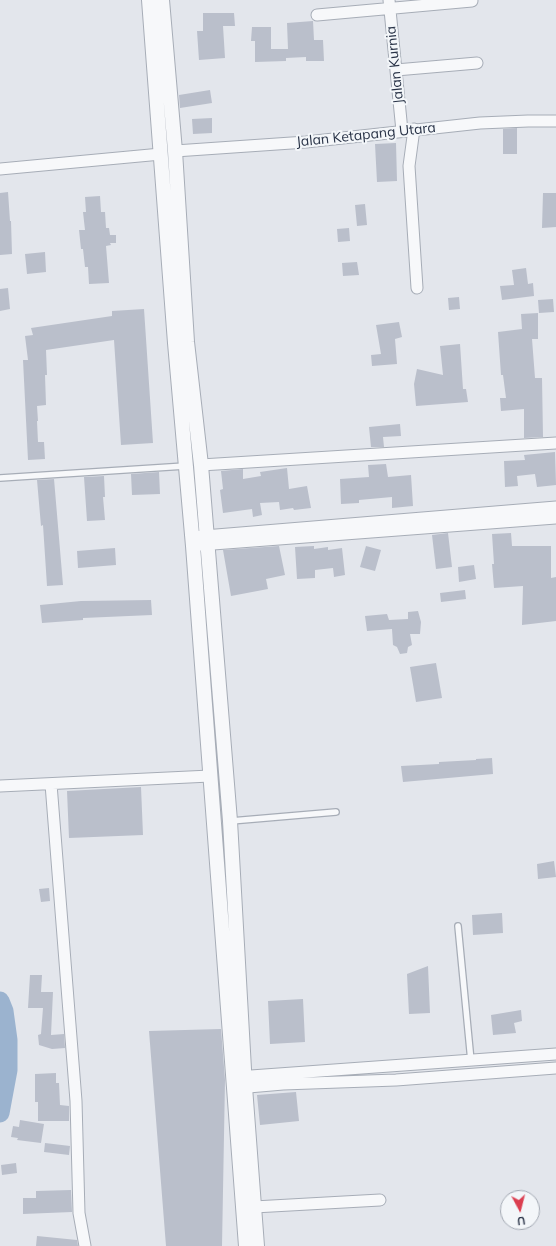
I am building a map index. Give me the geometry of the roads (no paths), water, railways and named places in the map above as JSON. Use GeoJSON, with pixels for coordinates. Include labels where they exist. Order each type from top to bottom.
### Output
{"type":"FeatureCollection","features":[{"type":"Feature","properties":{"kind":"street"},"geometry":{"type":"LineString","coordinates":[[149,0],[161,154],[181,342],[201,465],[230,821],[246,1246]]}},
{"type":"Feature","properties":{"kind":"street"},"geometry":{"type":"LineString","coordinates":[[162,0],[175,151],[185,466],[210,776],[239,1082],[254,1207],[257,1246]]}},
{"type":"Feature","properties":{"kind":"street"},"geometry":{"type":"LineString","coordinates":[[317,15],[389,4],[472,1]]}},
{"type":"Feature","properties":{"kind":"street","name":"Jalan Kurnia"},"geometry":{"type":"LineString","coordinates":[[389,4],[402,131]]}},
{"type":"Feature","properties":{"kind":"street"},"geometry":{"type":"LineString","coordinates":[[396,70],[477,63]]}},
{"type":"Feature","properties":{"kind":"street","name":"Jalan Ketapang Utara"},"geometry":{"type":"LineString","coordinates":[[175,151],[306,142],[480,123],[556,121]]}},
{"type":"Feature","properties":{"kind":"street"},"geometry":{"type":"LineString","coordinates":[[414,129],[409,166],[417,288]]}},
{"type":"Feature","properties":{"kind":"street"},"geometry":{"type":"LineString","coordinates":[[0,169],[161,154]]}},
{"type":"Feature","properties":{"kind":"street"},"geometry":{"type":"LineString","coordinates":[[201,465],[556,443]]}},
{"type":"Feature","properties":{"kind":"street"},"geometry":{"type":"LineString","coordinates":[[208,540],[556,507]]}},
{"type":"Feature","properties":{"kind":"street"},"geometry":{"type":"LineString","coordinates":[[192,541],[556,518]]}},
{"type":"Feature","properties":{"kind":"street"},"geometry":{"type":"LineString","coordinates":[[0,786],[210,776]]}},
{"type":"Feature","properties":{"kind":"street"},"geometry":{"type":"LineString","coordinates":[[51,784],[76,1101],[79,1213],[85,1246]]}},
{"type":"Feature","properties":{"kind":"street"},"geometry":{"type":"LineString","coordinates":[[239,1082],[556,1054]]}},
{"type":"Feature","properties":{"kind":"street"},"geometry":{"type":"LineString","coordinates":[[239,1082],[282,1084],[396,1080],[556,1068]]}},
{"type":"Feature","properties":{"kind":"street"},"geometry":{"type":"LineString","coordinates":[[254,1207],[380,1200]]}},
{"type":"Feature","properties":{"kind":"lane"},"geometry":{"type":"LineString","coordinates":[[0,478],[185,466]]}},
{"type":"Feature","properties":{"kind":"lane"},"geometry":{"type":"LineString","coordinates":[[230,821],[336,812]]}},
{"type":"Feature","properties":{"kind":"lane"},"geometry":{"type":"LineString","coordinates":[[458,926],[471,1061]]}},
{"type":"Feature","properties":{"kind":"waterway"},"geometry":{"type":"LineString","coordinates":[[0,1001],[4,1011],[8,1040],[8,1070],[0,1113]]}}]}
